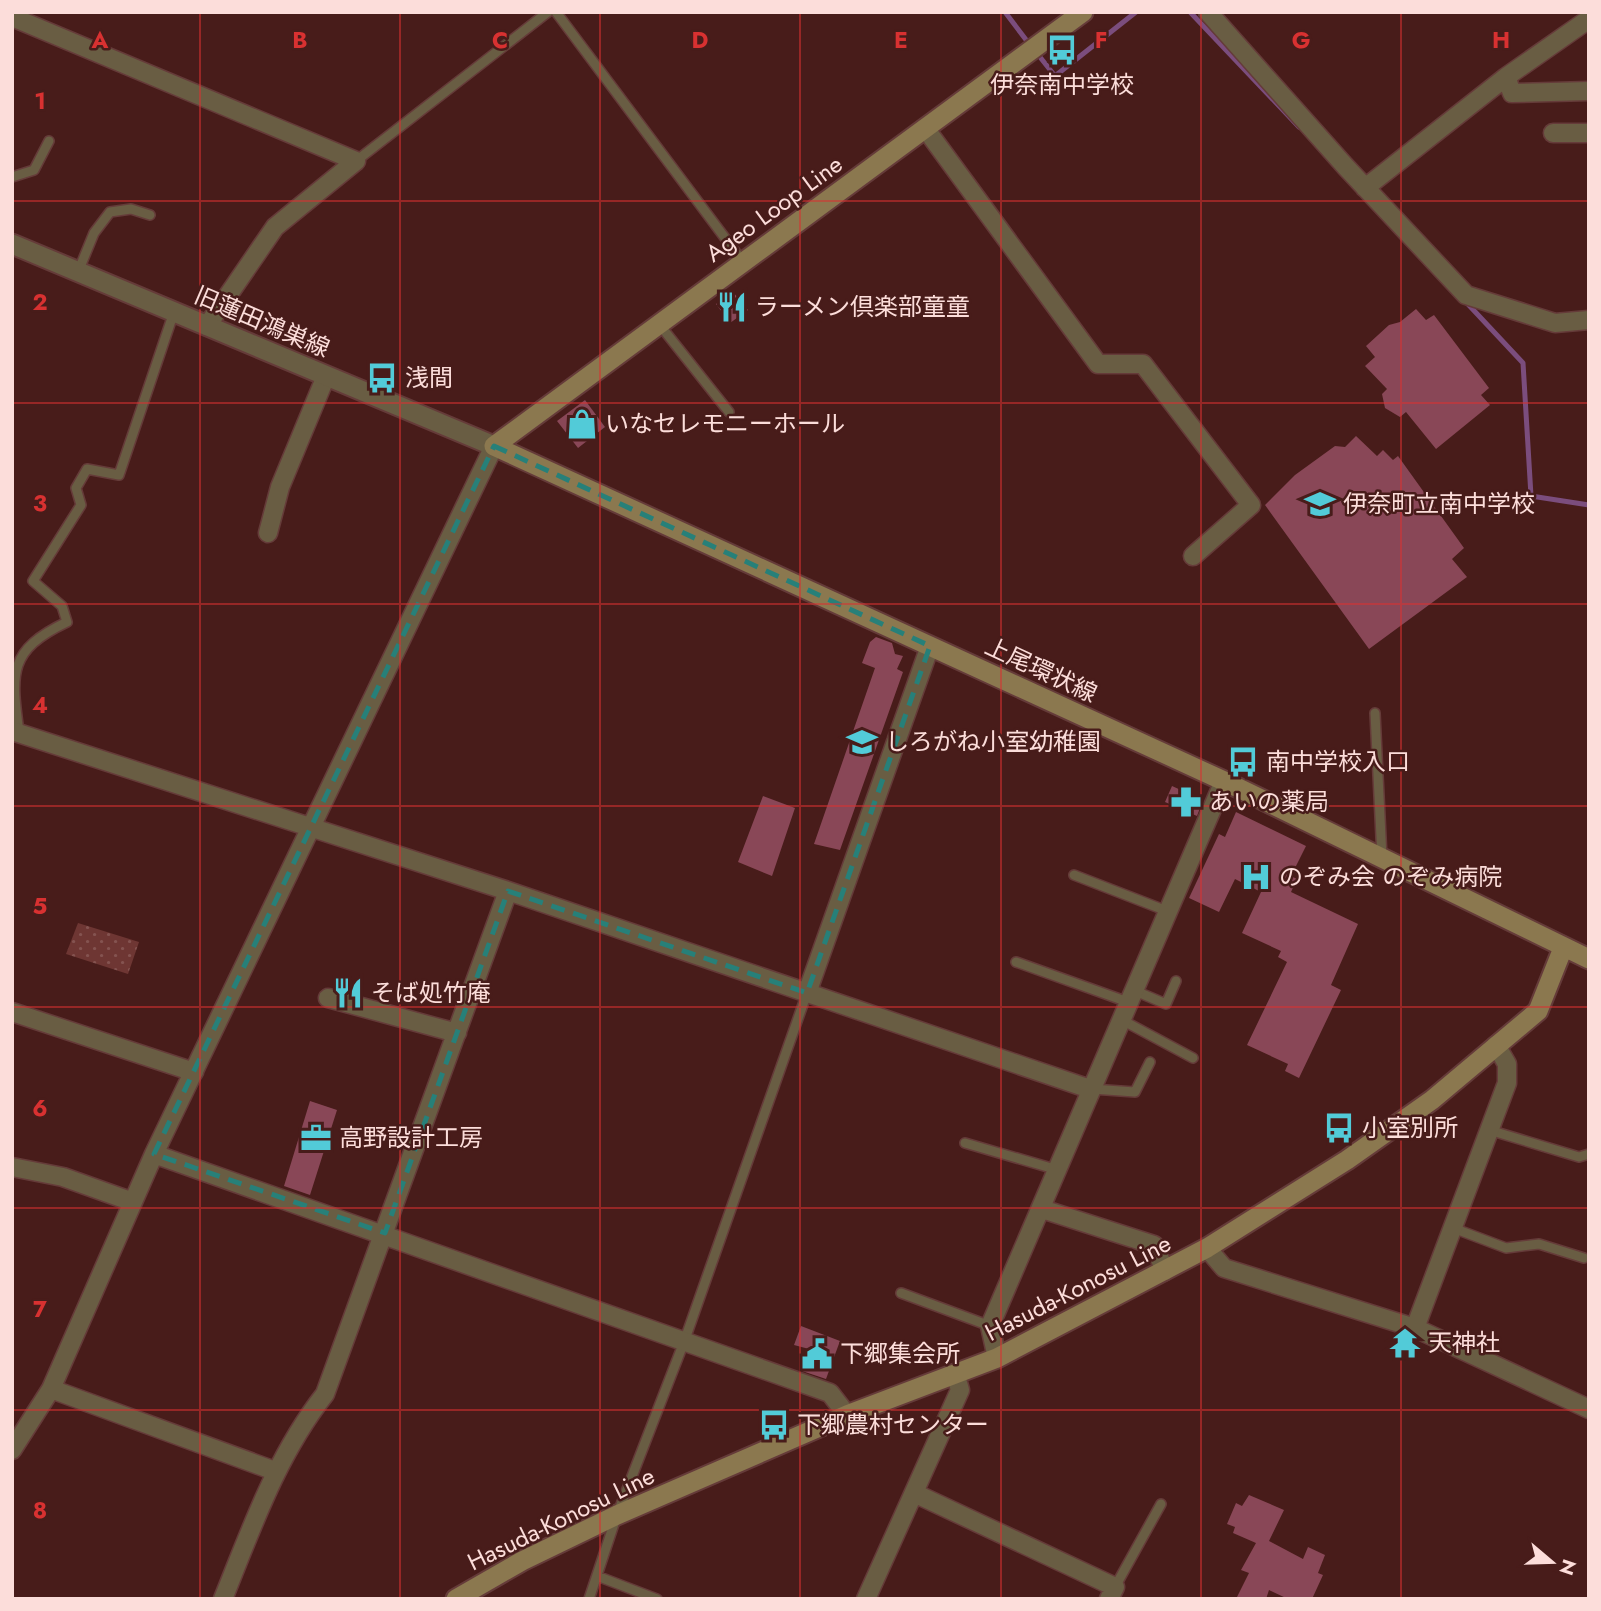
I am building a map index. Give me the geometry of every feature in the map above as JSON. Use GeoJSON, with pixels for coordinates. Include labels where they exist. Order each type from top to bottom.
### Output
{"type":"FeatureCollection","features":[{"type":"Feature","properties":{"kind":"main road","name":"Ageo Loop Line"},"geometry":{"type":"LineString","coordinates":[[494,446],[1083,12]]}},
{"type":"Feature","properties":{"kind":"main road","name":"上尾環状線"},"geometry":{"type":"LineString","coordinates":[[494,446],[1224,781],[1563,948]]}},
{"type":"Feature","properties":{"kind":"main road"},"geometry":{"type":"LineString","coordinates":[[1563,948],[1589,960]]}},
{"type":"Feature","properties":{"kind":"main road","name":"Hasuda-Konosu Line"},"geometry":{"type":"LineString","coordinates":[[456,1599],[522,1561],[617,1515],[847,1415],[956,1376],[997,1358],[1207,1248],[1358,1153],[1432,1100],[1538,1012],[1563,948]]}},
{"type":"Feature","properties":{"kind":"street"},"geometry":{"type":"LineString","coordinates":[[1208,12],[1365,188],[1466,295],[1555,323],[1589,320]]}},
{"type":"Feature","properties":{"kind":"street"},"geometry":{"type":"LineString","coordinates":[[12,17],[356,161],[275,227],[207,326]]}},
{"type":"Feature","properties":{"kind":"street"},"geometry":{"type":"LineString","coordinates":[[1365,188],[1506,77],[1589,19]]}},
{"type":"Feature","properties":{"kind":"street"},"geometry":{"type":"LineString","coordinates":[[1506,77],[1512,93],[1589,91]]}},
{"type":"Feature","properties":{"kind":"street"},"geometry":{"type":"LineString","coordinates":[[925,128],[1098,364],[1143,363],[1251,505],[1193,556]]}},
{"type":"Feature","properties":{"kind":"street"},"geometry":{"type":"LineString","coordinates":[[1553,133],[1589,132]]}},
{"type":"Feature","properties":{"kind":"street","name":"旧蓮田鴻巣線"},"geometry":{"type":"LineString","coordinates":[[12,244],[494,446]]}},
{"type":"Feature","properties":{"kind":"street"},"geometry":{"type":"LineString","coordinates":[[268,533],[280,487],[327,376]]}},
{"type":"Feature","properties":{"kind":"street"},"geometry":{"type":"LineString","coordinates":[[12,1450],[51,1390],[154,1154],[494,446]]}},
{"type":"Feature","properties":{"kind":"street"},"geometry":{"type":"LineString","coordinates":[[807,993],[930,646]]}},
{"type":"Feature","properties":{"kind":"street"},"geometry":{"type":"LineString","coordinates":[[16,732],[508,891],[1090,1089]]}},
{"type":"Feature","properties":{"kind":"street"},"geometry":{"type":"LineString","coordinates":[[997,1358],[990,1326],[1224,781]]}},
{"type":"Feature","properties":{"kind":"street"},"geometry":{"type":"LineString","coordinates":[[223,1599],[275,1471],[305,1420],[326,1394],[508,891]]}},
{"type":"Feature","properties":{"kind":"street"},"geometry":{"type":"LineString","coordinates":[[328,998],[457,1033]]}},
{"type":"Feature","properties":{"kind":"street"},"geometry":{"type":"LineString","coordinates":[[12,1012],[194,1072]]}},
{"type":"Feature","properties":{"kind":"street"},"geometry":{"type":"LineString","coordinates":[[1415,1328],[1507,1083],[1507,1063],[1496,1045]]}},
{"type":"Feature","properties":{"kind":"street"},"geometry":{"type":"LineString","coordinates":[[154,1154],[385,1233],[830,1393],[847,1415]]}},
{"type":"Feature","properties":{"kind":"street"},"geometry":{"type":"LineString","coordinates":[[12,1167],[63,1177],[133,1202]]}},
{"type":"Feature","properties":{"kind":"street"},"geometry":{"type":"LineString","coordinates":[[1042,1209],[1154,1245],[1165,1271]]}},
{"type":"Feature","properties":{"kind":"street"},"geometry":{"type":"LineString","coordinates":[[1207,1248],[1224,1268],[1415,1328],[1589,1409]]}},
{"type":"Feature","properties":{"kind":"street"},"geometry":{"type":"LineString","coordinates":[[866,1599],[960,1390],[956,1376]]}},
{"type":"Feature","properties":{"kind":"street"},"geometry":{"type":"LineString","coordinates":[[51,1390],[275,1471]]}},
{"type":"Feature","properties":{"kind":"street"},"geometry":{"type":"LineString","coordinates":[[914,1493],[1112,1593]]}},
{"type":"Feature","properties":{"kind":"lane"},"geometry":{"type":"LineString","coordinates":[[356,161],[548,12]]}},
{"type":"Feature","properties":{"kind":"lane"},"geometry":{"type":"LineString","coordinates":[[556,12],[743,262]]}},
{"type":"Feature","properties":{"kind":"lane"},"geometry":{"type":"LineString","coordinates":[[12,177],[34,170],[48,141]]}},
{"type":"Feature","properties":{"kind":"lane"},"geometry":{"type":"LineString","coordinates":[[78,272],[94,233],[110,212],[131,209],[150,215]]}},
{"type":"Feature","properties":{"kind":"lane"},"geometry":{"type":"LineString","coordinates":[[16,732],[14,694],[19,657],[45,632],[67,622],[62,606],[33,581],[81,505],[76,488],[87,469],[119,475],[174,312]]}},
{"type":"Feature","properties":{"kind":"lane"},"geometry":{"type":"LineString","coordinates":[[659,324],[729,412]]}},
{"type":"Feature","properties":{"kind":"lane"},"geometry":{"type":"LineString","coordinates":[[1375,713],[1382,858]]}},
{"type":"Feature","properties":{"kind":"lane"},"geometry":{"type":"LineString","coordinates":[[1074,875],[1167,911]]}},
{"type":"Feature","properties":{"kind":"lane"},"geometry":{"type":"LineString","coordinates":[[1016,962],[1166,1004],[1176,981]]}},
{"type":"Feature","properties":{"kind":"lane"},"geometry":{"type":"LineString","coordinates":[[589,1599],[617,1515],[684,1342],[807,993]]}},
{"type":"Feature","properties":{"kind":"lane"},"geometry":{"type":"LineString","coordinates":[[1120,1019],[1194,1058]]}},
{"type":"Feature","properties":{"kind":"lane"},"geometry":{"type":"LineString","coordinates":[[1090,1089],[1135,1092],[1150,1062]]}},
{"type":"Feature","properties":{"kind":"lane"},"geometry":{"type":"LineString","coordinates":[[1489,1130],[1579,1157],[1589,1154]]}},
{"type":"Feature","properties":{"kind":"lane"},"geometry":{"type":"LineString","coordinates":[[965,1143],[1058,1170]]}},
{"type":"Feature","properties":{"kind":"lane"},"geometry":{"type":"LineString","coordinates":[[1453,1227],[1506,1248],[1539,1244],[1584,1258]]}},
{"type":"Feature","properties":{"kind":"lane"},"geometry":{"type":"LineString","coordinates":[[901,1293],[990,1326]]}},
{"type":"Feature","properties":{"kind":"lane"},"geometry":{"type":"LineString","coordinates":[[1112,1593],[1161,1504]]}},
{"type":"Feature","properties":{"kind":"lane"},"geometry":{"type":"LineString","coordinates":[[597,1576],[657,1599]]}},
{"type":"Feature","properties":{"kind":"highlighted area"},"geometry":{"type":"Polygon","coordinates":[[[494,446],[930,646],[807,993],[508,891],[385,1233],[154,1154],[494,446]]]}},
{"type":"Feature","properties":{"kind":"shaded area"},"geometry":{"type":"Polygon","coordinates":[[[78,923],[139,942],[128,974],[66,954],[78,923]]]}},
{"type":"Feature","properties":{"kind":"building"},"geometry":{"type":"Polygon","coordinates":[[[733,292],[748,310],[730,323],[716,304],[733,292]]]}},
{"type":"Feature","properties":{"kind":"building"},"geometry":{"type":"Polygon","coordinates":[[[1416,309],[1426,320],[1434,315],[1489,388],[1481,395],[1490,405],[1436,449],[1406,412],[1400,417],[1385,408],[1382,394],[1387,389],[1365,366],[1375,357],[1366,346],[1389,325],[1400,322],[1416,309]]]}},
{"type":"Feature","properties":{"kind":"building"},"geometry":{"type":"Polygon","coordinates":[[[585,400],[605,427],[578,448],[557,421],[585,400]]]}},
{"type":"Feature","properties":{"kind":"building"},"geometry":{"type":"Polygon","coordinates":[[[1356,436],[1377,456],[1383,450],[1393,460],[1398,456],[1464,548],[1452,559],[1467,577],[1369,649],[1265,505],[1295,475],[1335,446],[1345,447],[1356,436]]]}},
{"type":"Feature","properties":{"kind":"building"},"geometry":{"type":"Polygon","coordinates":[[[876,637],[892,643],[895,654],[903,656],[897,669],[903,672],[840,850],[814,844],[875,668],[862,663],[870,642],[876,637]]]}},
{"type":"Feature","properties":{"kind":"building"},"geometry":{"type":"Polygon","coordinates":[[[1172,786],[1203,800],[1197,816],[1165,802],[1172,786]]]}},
{"type":"Feature","properties":{"kind":"building"},"geometry":{"type":"Polygon","coordinates":[[[763,796],[795,808],[772,876],[738,862],[763,796]]]}},
{"type":"Feature","properties":{"kind":"building"},"geometry":{"type":"Polygon","coordinates":[[[1236,812],[1306,846],[1291,876],[1297,879],[1291,892],[1358,924],[1331,985],[1341,990],[1299,1078],[1285,1071],[1288,1064],[1247,1045],[1287,962],[1278,957],[1281,951],[1242,933],[1261,892],[1235,879],[1219,912],[1189,898],[1219,834],[1225,837],[1236,812]]]}},
{"type":"Feature","properties":{"kind":"building"},"geometry":{"type":"Polygon","coordinates":[[[310,1101],[337,1110],[310,1195],[284,1186],[310,1101]]]}},
{"type":"Feature","properties":{"kind":"building"},"geometry":{"type":"Polygon","coordinates":[[[801,1326],[840,1341],[826,1379],[802,1371],[809,1349],[794,1345],[801,1326]]]}},
{"type":"Feature","properties":{"kind":"building"},"geometry":{"type":"Polygon","coordinates":[[[1249,1495],[1284,1510],[1269,1541],[1303,1559],[1308,1547],[1325,1555],[1318,1573],[1323,1575],[1312,1599],[1288,1599],[1269,1590],[1266,1599],[1236,1599],[1249,1573],[1241,1570],[1256,1543],[1233,1533],[1235,1527],[1227,1524],[1236,1503],[1242,1506],[1249,1495]]]}},
{"type":"Feature","properties":{"kind":"waterway"},"geometry":{"type":"LineString","coordinates":[[1005,12],[1030,45]]}},
{"type":"Feature","properties":{"kind":"waterway"},"geometry":{"type":"LineString","coordinates":[[1036,52],[1055,76],[1136,12]]}},
{"type":"Feature","properties":{"kind":"waterway"},"geometry":{"type":"LineString","coordinates":[[1190,12],[1299,127]]}},
{"type":"Feature","properties":{"kind":"waterway"},"geometry":{"type":"LineString","coordinates":[[1465,301],[1523,363],[1531,496],[1589,505]]}},
{"type":"Feature","properties":{"kind":"place","name":"伊奈南中学校"},"geometry":{"type":"Point","coordinates":[1062,50]}},
{"type":"Feature","properties":{"kind":"place","name":"ラーメン倶楽部童童"},"geometry":{"type":"Point","coordinates":[732,307]}},
{"type":"Feature","properties":{"kind":"place","name":"浅間"},"geometry":{"type":"Point","coordinates":[382,378]}},
{"type":"Feature","properties":{"kind":"place","name":"いなセレモニーホール"},"geometry":{"type":"Point","coordinates":[582,424]}},
{"type":"Feature","properties":{"kind":"place","name":"伊奈町立南中学校"},"geometry":{"type":"Point","coordinates":[1320,504]}},
{"type":"Feature","properties":{"kind":"place","name":"しろがね小室幼稚園"},"geometry":{"type":"Point","coordinates":[862,742]}},
{"type":"Feature","properties":{"kind":"place","name":"南中学校入口"},"geometry":{"type":"Point","coordinates":[1243,762]}},
{"type":"Feature","properties":{"kind":"place","name":"あいの薬局"},"geometry":{"type":"Point","coordinates":[1186,802]}},
{"type":"Feature","properties":{"kind":"place","name":"のぞみ会 のぞみ病院"},"geometry":{"type":"Point","coordinates":[1256,877]}},
{"type":"Feature","properties":{"kind":"place","name":"そば処竹庵"},"geometry":{"type":"Point","coordinates":[348,993]}},
{"type":"Feature","properties":{"kind":"place","name":"小室別所"},"geometry":{"type":"Point","coordinates":[1339,1128]}},
{"type":"Feature","properties":{"kind":"place","name":"高野設計工房"},"geometry":{"type":"Point","coordinates":[316,1138]}},
{"type":"Feature","properties":{"kind":"place","name":"天神社"},"geometry":{"type":"Point","coordinates":[1405,1343]}},
{"type":"Feature","properties":{"kind":"place","name":"下郷集会所"},"geometry":{"type":"Point","coordinates":[817,1354]}},
{"type":"Feature","properties":{"kind":"place","name":"下郷農村センター"},"geometry":{"type":"Point","coordinates":[774,1425]}}]}
